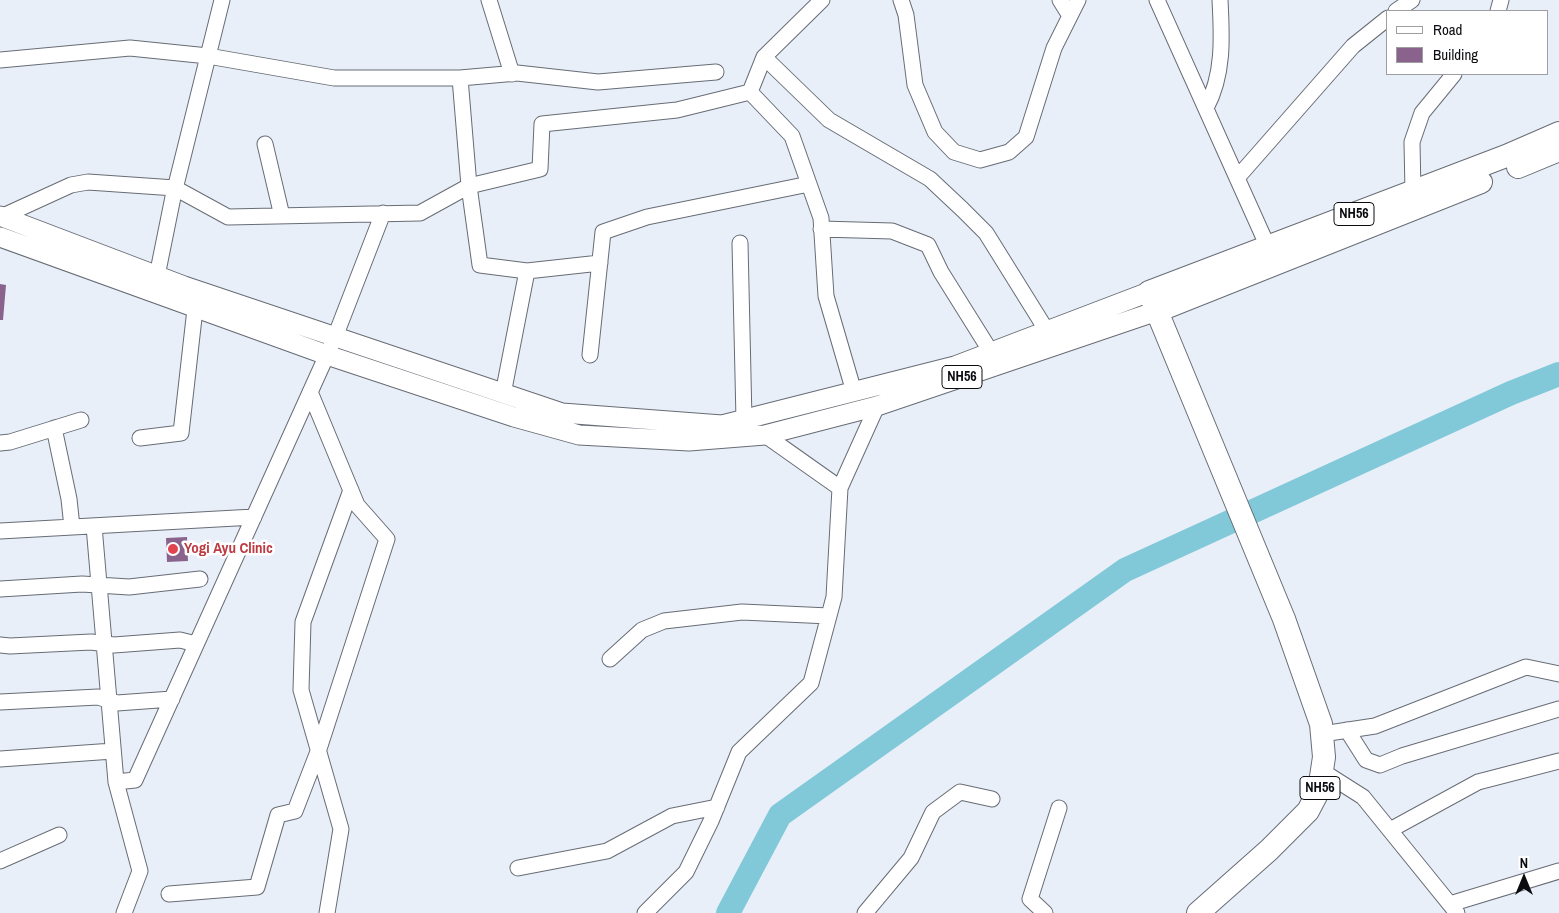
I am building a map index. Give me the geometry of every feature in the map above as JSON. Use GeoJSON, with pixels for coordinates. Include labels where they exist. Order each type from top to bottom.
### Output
{"type":"FeatureCollection","features":[{"type":"Feature","properties":{"kind":"highway","name":"NH56"},"geometry":{"type":"LineString","coordinates":[[1153,302],[1268,247],[1506,156],[1559,133]]}},
{"type":"Feature","properties":{"kind":"highway","name":"NH56"},"geometry":{"type":"LineString","coordinates":[[1153,302],[1559,150]]}},
{"type":"Feature","properties":{"kind":"highway","name":"NH56"},"geometry":{"type":"LineString","coordinates":[[1153,302],[1284,619],[1321,724],[1324,757],[1319,790],[1308,811],[1269,850],[1198,913]]}},
{"type":"Feature","properties":{"kind":"main road"},"geometry":{"type":"LineString","coordinates":[[1,217],[157,276],[562,413],[722,426],[955,366],[1066,324],[1153,302]]}},
{"type":"Feature","properties":{"kind":"main road"},"geometry":{"type":"LineString","coordinates":[[0,237],[195,309],[327,355],[514,418],[579,435],[689,441],[765,435]]}},
{"type":"Feature","properties":{"kind":"main road","name":"NH56"},"geometry":{"type":"LineString","coordinates":[[765,435],[877,406],[1153,302]]}},
{"type":"Feature","properties":{"kind":"street"},"geometry":{"type":"LineString","coordinates":[[157,276],[175,188],[222,0]]}},
{"type":"Feature","properties":{"kind":"street"},"geometry":{"type":"LineString","coordinates":[[489,0],[512,74]]}},
{"type":"Feature","properties":{"kind":"street"},"geometry":{"type":"LineString","coordinates":[[750,92],[764,57],[822,0]]}},
{"type":"Feature","properties":{"kind":"street"},"geometry":{"type":"LineString","coordinates":[[901,0],[906,15],[915,85],[935,132],[954,152],[980,160],[1009,152],[1026,137],[1054,48],[1078,0]]}},
{"type":"Feature","properties":{"kind":"street"},"geometry":{"type":"LineString","coordinates":[[1060,0],[1070,16]]}},
{"type":"Feature","properties":{"kind":"street"},"geometry":{"type":"LineString","coordinates":[[1157,0],[1268,247]]}},
{"type":"Feature","properties":{"kind":"street"},"geometry":{"type":"LineString","coordinates":[[1206,108],[1214,94],[1221,59],[1220,0]]}},
{"type":"Feature","properties":{"kind":"street"},"geometry":{"type":"LineString","coordinates":[[1397,10],[1412,0]]}},
{"type":"Feature","properties":{"kind":"street"},"geometry":{"type":"LineString","coordinates":[[1237,178],[1353,46],[1386,20]]}},
{"type":"Feature","properties":{"kind":"street"},"geometry":{"type":"LineString","coordinates":[[0,60],[130,48],[208,56],[334,78],[460,78],[512,74],[598,82],[716,72]]}},
{"type":"Feature","properties":{"kind":"street"},"geometry":{"type":"LineString","coordinates":[[764,57],[829,120],[930,179],[963,210],[986,233],[1047,331]]}},
{"type":"Feature","properties":{"kind":"street"},"geometry":{"type":"LineString","coordinates":[[1413,192],[1412,142],[1422,113],[1453,75]]}},
{"type":"Feature","properties":{"kind":"street"},"geometry":{"type":"LineString","coordinates":[[460,78],[469,186],[480,265],[527,271],[600,263]]}},
{"type":"Feature","properties":{"kind":"street"},"geometry":{"type":"LineString","coordinates":[[750,92],[792,136],[821,218],[826,296],[854,392]]}},
{"type":"Feature","properties":{"kind":"street"},"geometry":{"type":"LineString","coordinates":[[1,217],[71,185],[88,182],[175,188],[228,217],[420,213],[469,186],[540,170],[542,124],[678,110],[750,92]]}},
{"type":"Feature","properties":{"kind":"street"},"geometry":{"type":"LineString","coordinates":[[264,144],[282,216]]}},
{"type":"Feature","properties":{"kind":"street"},"geometry":{"type":"LineString","coordinates":[[590,355],[603,232],[647,217],[809,184]]}},
{"type":"Feature","properties":{"kind":"street"},"geometry":{"type":"LineString","coordinates":[[116,782],[135,780],[335,337],[382,213]]}},
{"type":"Feature","properties":{"kind":"street"},"geometry":{"type":"LineString","coordinates":[[821,229],[892,231],[928,246],[941,272],[991,352]]}},
{"type":"Feature","properties":{"kind":"street"},"geometry":{"type":"LineString","coordinates":[[740,243],[744,420]]}},
{"type":"Feature","properties":{"kind":"street"},"geometry":{"type":"LineString","coordinates":[[503,394],[527,271]]}},
{"type":"Feature","properties":{"kind":"street"},"geometry":{"type":"LineString","coordinates":[[140,438],[181,433],[195,309]]}},
{"type":"Feature","properties":{"kind":"street"},"geometry":{"type":"LineString","coordinates":[[169,894],[256,886],[278,816],[295,811],[319,749],[387,539],[357,505],[310,392]]}},
{"type":"Feature","properties":{"kind":"street"},"geometry":{"type":"LineString","coordinates":[[645,913],[686,872],[717,807],[739,752],[811,683],[834,597],[840,488],[877,406]]}},
{"type":"Feature","properties":{"kind":"street"},"geometry":{"type":"LineString","coordinates":[[0,443],[10,442],[81,420]]}},
{"type":"Feature","properties":{"kind":"street"},"geometry":{"type":"LineString","coordinates":[[54,428],[69,499],[72,527]]}},
{"type":"Feature","properties":{"kind":"street"},"geometry":{"type":"LineString","coordinates":[[765,435],[840,488]]}},
{"type":"Feature","properties":{"kind":"street"},"geometry":{"type":"LineString","coordinates":[[327,913],[342,829],[301,690],[303,622],[351,490]]}},
{"type":"Feature","properties":{"kind":"street"},"geometry":{"type":"LineString","coordinates":[[0,531],[254,517]]}},
{"type":"Feature","properties":{"kind":"street"},"geometry":{"type":"LineString","coordinates":[[94,526],[116,782],[140,871],[124,913]]}},
{"type":"Feature","properties":{"kind":"street"},"geometry":{"type":"LineString","coordinates":[[0,589],[82,584],[129,587],[200,579]]}},
{"type":"Feature","properties":{"kind":"street"},"geometry":{"type":"LineString","coordinates":[[610,659],[642,630],[664,621],[742,612],[829,616]]}},
{"type":"Feature","properties":{"kind":"street"},"geometry":{"type":"LineString","coordinates":[[0,645],[91,642],[114,645],[180,640],[196,644]]}},
{"type":"Feature","properties":{"kind":"street"},"geometry":{"type":"LineString","coordinates":[[1322,734],[1376,726],[1526,667],[1559,674]]}},
{"type":"Feature","properties":{"kind":"street"},"geometry":{"type":"LineString","coordinates":[[0,702],[98,697],[117,703],[172,699]]}},
{"type":"Feature","properties":{"kind":"street"},"geometry":{"type":"LineString","coordinates":[[1347,730],[1366,760],[1380,766],[1402,756],[1559,709]]}},
{"type":"Feature","properties":{"kind":"street"},"geometry":{"type":"LineString","coordinates":[[0,759],[113,751]]}},
{"type":"Feature","properties":{"kind":"street"},"geometry":{"type":"LineString","coordinates":[[1390,830],[1478,782],[1559,761]]}},
{"type":"Feature","properties":{"kind":"street"},"geometry":{"type":"LineString","coordinates":[[1322,771],[1363,797],[1453,908],[1559,871]]}},
{"type":"Feature","properties":{"kind":"street"},"geometry":{"type":"LineString","coordinates":[[865,913],[911,858],[932,812],[960,792],[992,799]]}},
{"type":"Feature","properties":{"kind":"street"},"geometry":{"type":"LineString","coordinates":[[518,868],[607,851],[672,816],[717,807]]}},
{"type":"Feature","properties":{"kind":"street"},"geometry":{"type":"LineString","coordinates":[[1045,913],[1030,900],[1059,808]]}},
{"type":"Feature","properties":{"kind":"street"},"geometry":{"type":"LineString","coordinates":[[0,861],[59,835]]}},
{"type":"Feature","properties":{"kind":"street"},"geometry":{"type":"LineString","coordinates":[[132,892],[137,913]]}},
{"type":"Feature","properties":{"kind":"building"},"geometry":{"type":"Polygon","coordinates":[[[0,284],[6,285],[3,320],[0,320],[0,284]]]}},
{"type":"Feature","properties":{"kind":"building"},"geometry":{"type":"Polygon","coordinates":[[[187,537],[188,561],[167,562],[166,538],[187,537]]]}},
{"type":"Feature","properties":{"kind":"waterway"},"geometry":{"type":"LineString","coordinates":[[728,913],[780,815],[1125,570],[1511,393],[1559,374]]}},
{"type":"Feature","properties":{"kind":"place","name":"Yogi Ayu Clinic"},"geometry":{"type":"Point","coordinates":[173,549]}}]}
